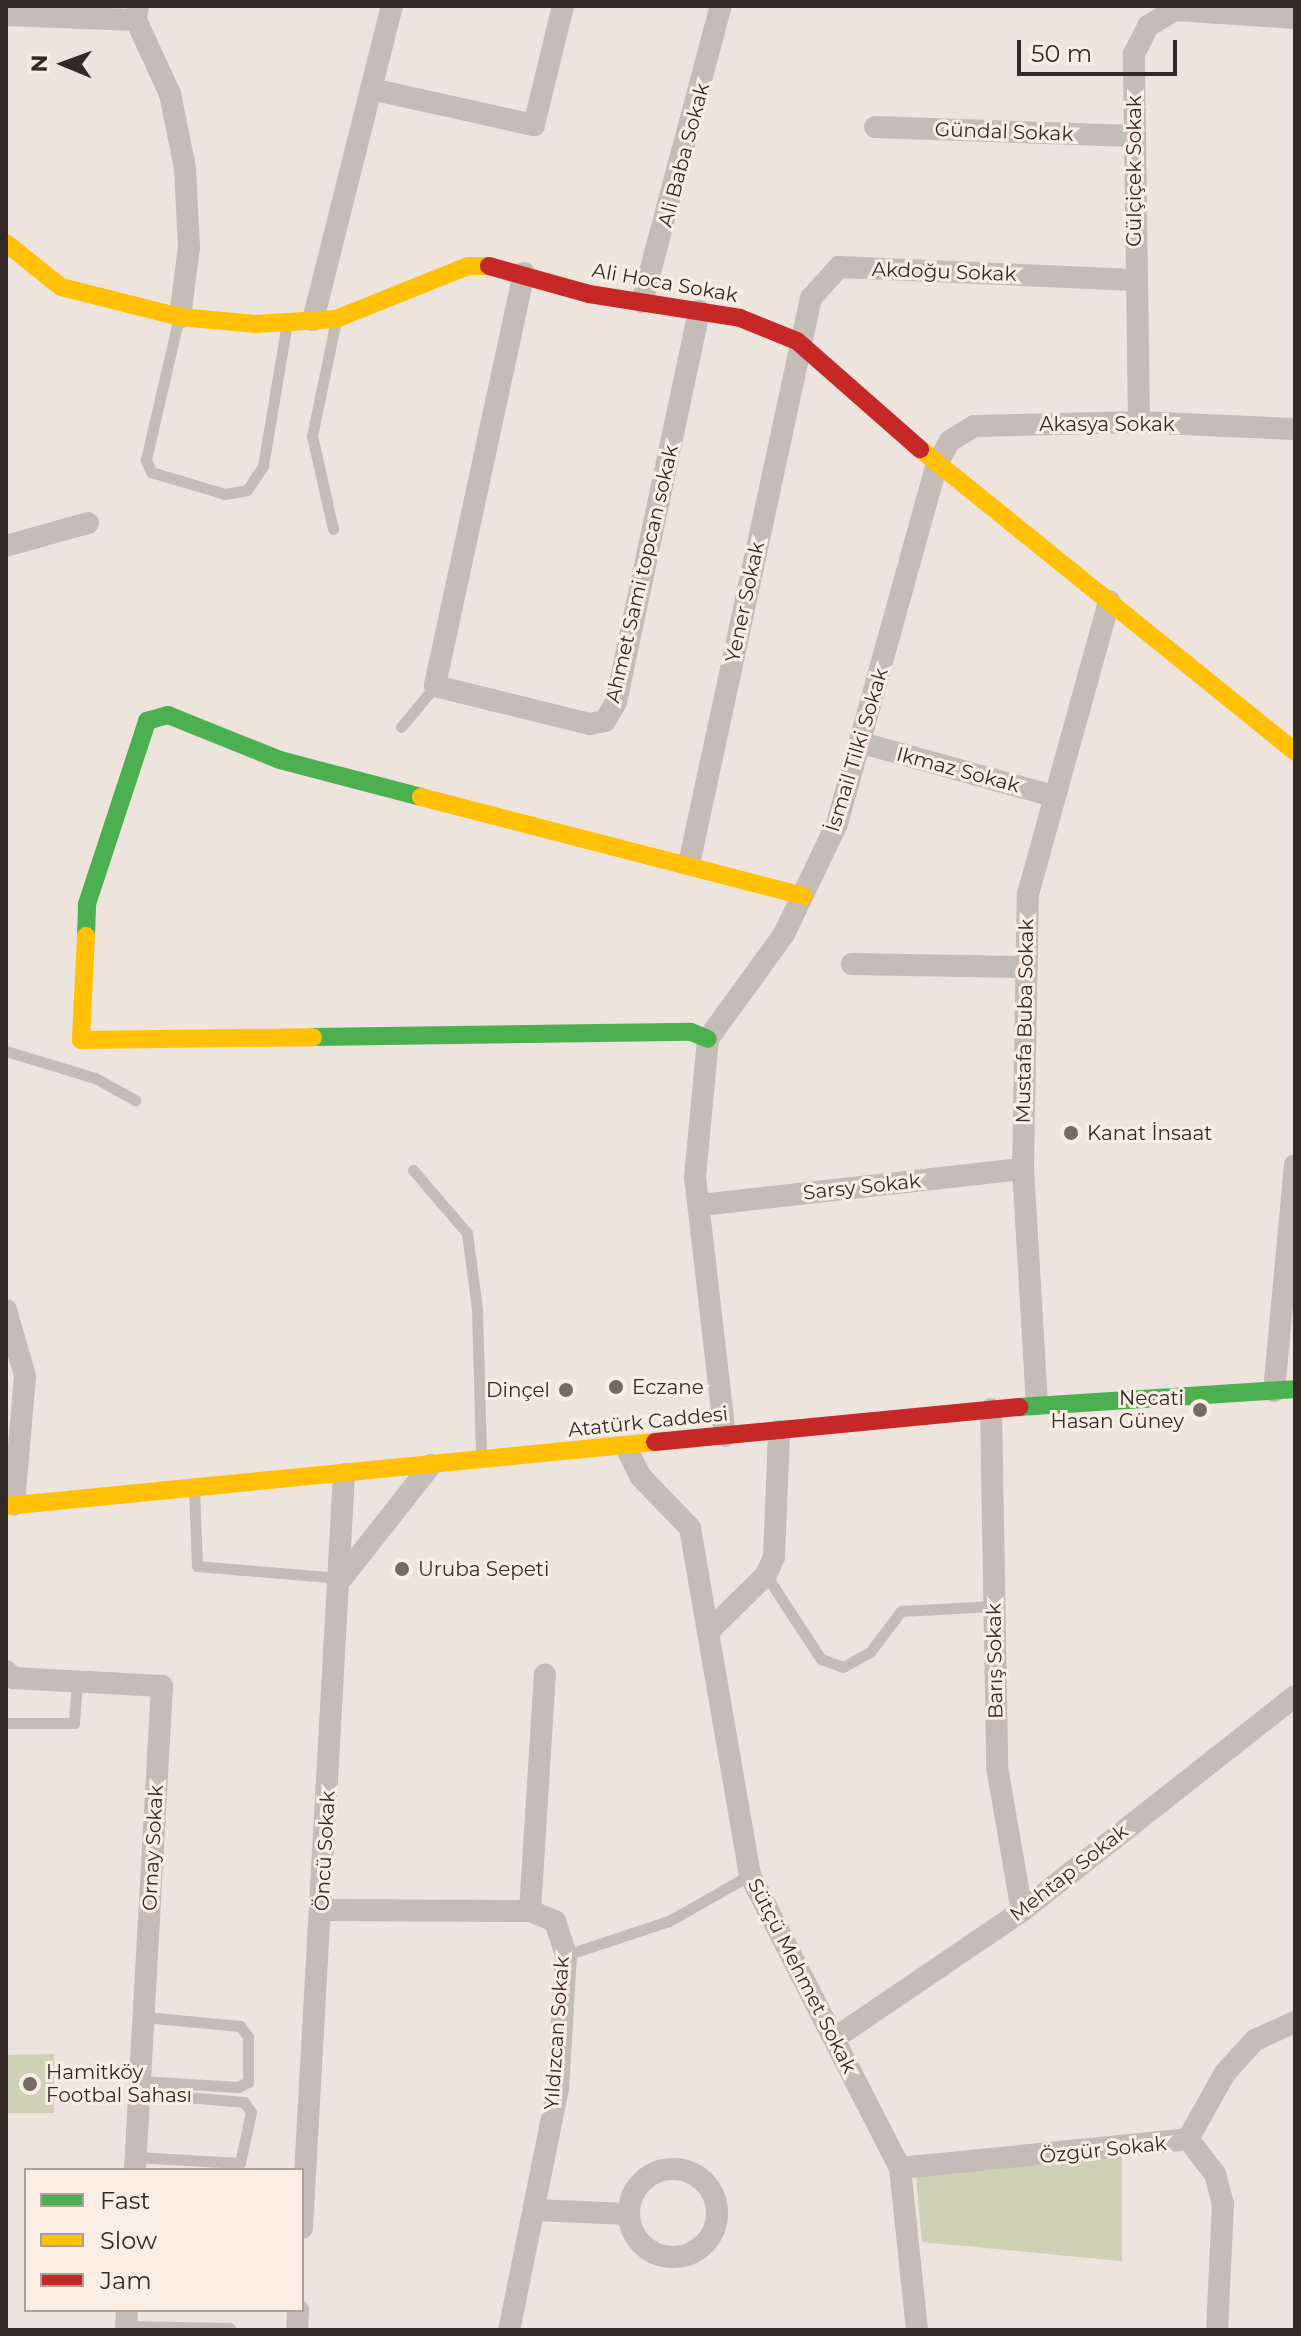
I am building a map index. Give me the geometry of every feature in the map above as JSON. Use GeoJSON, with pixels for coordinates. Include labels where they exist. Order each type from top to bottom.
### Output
{"type":"FeatureCollection","features":[{"type":"Feature","properties":{"kind":"street"},"geometry":{"type":"LineString","coordinates":[[313,320],[392,6]]}},
{"type":"Feature","properties":{"kind":"street"},"geometry":{"type":"LineString","coordinates":[[371,89],[534,125],[563,6]]}},
{"type":"Feature","properties":{"kind":"street","name":"Ali Baba Sokak"},"geometry":{"type":"LineString","coordinates":[[642,302],[721,6]]}},
{"type":"Feature","properties":{"kind":"street","name":"Gülçiçek Sokak"},"geometry":{"type":"LineString","coordinates":[[1139,422],[1134,54],[1148,26],[1175,10],[1295,18]]}},
{"type":"Feature","properties":{"kind":"street"},"geometry":{"type":"LineString","coordinates":[[6,15],[137,13],[170,94],[185,168],[189,247],[180,317]]}},
{"type":"Feature","properties":{"kind":"street","name":"Gündal Sokak"},"geometry":{"type":"LineString","coordinates":[[875,127],[1133,136]]}},
{"type":"Feature","properties":{"kind":"street","name":"Ali Hoca Sokak"},"geometry":{"type":"LineString","coordinates":[[6,243],[61,287],[180,317],[287,322],[336,319],[468,266],[524,273],[642,302],[699,311],[797,341],[937,464],[1295,752]]}},
{"type":"Feature","properties":{"kind":"street","name":"Akdoğu Sokak"},"geometry":{"type":"LineString","coordinates":[[797,341],[811,298],[839,267],[1135,280]]}},
{"type":"Feature","properties":{"kind":"street"},"geometry":{"type":"LineString","coordinates":[[435,686],[524,273]]}},
{"type":"Feature","properties":{"kind":"street","name":"Ahmet Sami topcan sokak"},"geometry":{"type":"LineString","coordinates":[[435,686],[605,721],[616,702],[699,311]]}},
{"type":"Feature","properties":{"kind":"street","name":"Yener Sokak"},"geometry":{"type":"LineString","coordinates":[[689,864],[797,341]]}},
{"type":"Feature","properties":{"kind":"street","name":"Akasya Sokak"},"geometry":{"type":"LineString","coordinates":[[937,464],[950,441],[974,426],[1139,422],[1295,429]]}},
{"type":"Feature","properties":{"kind":"street","name":"İsmail Tilki Sokak"},"geometry":{"type":"LineString","coordinates":[[725,1436],[701,1205],[697,1103],[708,1039],[803,896],[837,824],[862,743],[937,464]]}},
{"type":"Feature","properties":{"kind":"street"},"geometry":{"type":"LineString","coordinates":[[6,546],[88,523]]}},
{"type":"Feature","properties":{"kind":"street","name":"Mustafa Buba Sokak"},"geometry":{"type":"LineString","coordinates":[[1037,1404],[1023,1169],[1023,967],[1028,894],[1109,601]]}},
{"type":"Feature","properties":{"kind":"street"},"geometry":{"type":"LineString","coordinates":[[708,1039],[691,1032],[81,1040],[87,904],[147,721],[168,715],[280,760],[803,896]]}},
{"type":"Feature","properties":{"kind":"street","name":"Ikmaz Sokak"},"geometry":{"type":"LineString","coordinates":[[862,743],[1053,796]]}},
{"type":"Feature","properties":{"kind":"street"},"geometry":{"type":"LineString","coordinates":[[852,964],[1023,967]]}},
{"type":"Feature","properties":{"kind":"street"},"geometry":{"type":"LineString","coordinates":[[1284,1390],[1295,1165]]}},
{"type":"Feature","properties":{"kind":"street","name":"Sarsy Sokak"},"geometry":{"type":"LineString","coordinates":[[701,1205],[1023,1169]]}},
{"type":"Feature","properties":{"kind":"street"},"geometry":{"type":"LineString","coordinates":[[6,1310],[25,1413],[10,1505]]}},
{"type":"Feature","properties":{"kind":"street","name":"Atatürk Caddesi"},"geometry":{"type":"LineString","coordinates":[[10,1505],[626,1447],[1037,1404],[1284,1390]]}},
{"type":"Feature","properties":{"kind":"street","name":"Barış Sokak"},"geometry":{"type":"LineString","coordinates":[[991,1409],[997,1767],[1022,1911]]}},
{"type":"Feature","properties":{"kind":"street"},"geometry":{"type":"LineString","coordinates":[[709,1631],[766,1575],[774,1557],[779,1431]]}},
{"type":"Feature","properties":{"kind":"street","name":"Sütçü Mehmet Sokak"},"geometry":{"type":"LineString","coordinates":[[626,1447],[640,1476],[690,1528],[750,1875],[900,2168],[917,2330]]}},
{"type":"Feature","properties":{"kind":"street"},"geometry":{"type":"LineString","coordinates":[[342,1578],[431,1465]]}},
{"type":"Feature","properties":{"kind":"street","name":"Öncü Sokak"},"geometry":{"type":"LineString","coordinates":[[304,2196],[342,1578],[344,1474]]}},
{"type":"Feature","properties":{"kind":"street","name":"Ornay Sokak"},"geometry":{"type":"LineString","coordinates":[[6,1671],[13,1678],[162,1686],[135,2163]]}},
{"type":"Feature","properties":{"kind":"street"},"geometry":{"type":"LineString","coordinates":[[322,1910],[530,1911],[545,1674]]}},
{"type":"Feature","properties":{"kind":"street","name":"Mehtap Sokak"},"geometry":{"type":"LineString","coordinates":[[835,2038],[1022,1911],[1295,1696]]}},
{"type":"Feature","properties":{"kind":"street","name":"Yıldızcan Sokak"},"geometry":{"type":"LineString","coordinates":[[509,2330],[558,2088],[566,1955],[555,1921],[530,1911]]}},
{"type":"Feature","properties":{"kind":"street","name":"Özgür Sokak"},"geometry":{"type":"LineString","coordinates":[[900,2168],[1188,2139],[1198,2111],[1255,2040],[1295,2022]]}},
{"type":"Feature","properties":{"kind":"street"},"geometry":{"type":"LineString","coordinates":[[1188,2139],[1215,2174],[1223,2204],[1217,2330]]}},
{"type":"Feature","properties":{"kind":"street"},"geometry":{"type":"LineString","coordinates":[[534,2210],[629,2214]]}},
{"type":"Feature","properties":{"kind":"lane"},"geometry":{"type":"LineString","coordinates":[[180,317],[146,460],[151,472],[225,494],[247,490],[263,466],[287,322]]}},
{"type":"Feature","properties":{"kind":"lane"},"geometry":{"type":"LineString","coordinates":[[333,529],[312,436],[336,319]]}},
{"type":"Feature","properties":{"kind":"lane"},"geometry":{"type":"LineString","coordinates":[[401,727],[435,686]]}},
{"type":"Feature","properties":{"kind":"lane"},"geometry":{"type":"LineString","coordinates":[[6,1051],[95,1078],[135,1100]]}},
{"type":"Feature","properties":{"kind":"lane"},"geometry":{"type":"LineString","coordinates":[[413,1170],[467,1233],[481,1461]]}},
{"type":"Feature","properties":{"kind":"lane"},"geometry":{"type":"LineString","coordinates":[[194,1488],[197,1566],[342,1578]]}},
{"type":"Feature","properties":{"kind":"lane"},"geometry":{"type":"LineString","coordinates":[[766,1575],[821,1659],[843,1667],[870,1652],[901,1611],[994,1606]]}},
{"type":"Feature","properties":{"kind":"lane"},"geometry":{"type":"LineString","coordinates":[[6,1723],[74,1723],[77,1681]]}},
{"type":"Feature","properties":{"kind":"lane"},"geometry":{"type":"LineString","coordinates":[[566,1955],[669,1921],[750,1875]]}},
{"type":"Feature","properties":{"kind":"lane"},"geometry":{"type":"LineString","coordinates":[[140,2087],[238,2087],[248,2082],[248,2037],[240,2026],[144,2017]]}},
{"type":"Feature","properties":{"kind":"lane"},"geometry":{"type":"LineString","coordinates":[[135,2163],[240,2163],[251,2112],[244,2102],[140,2087]]}},
{"type":"Feature","properties":{"kind":"lane"},"geometry":{"type":"LineString","coordinates":[[126,2322],[230,2328]]}},
{"type":"Feature","properties":{"kind":"green space","name":"Hamitköy Footbal Sahası"},"geometry":{"type":"Polygon","coordinates":[[[54,2054],[54,2113],[6,2113],[6,2055],[54,2054]]]}},
{"type":"Feature","properties":{"kind":"green space"},"geometry":{"type":"Polygon","coordinates":[[[1122,2157],[1122,2261],[922,2242],[916,2177],[1122,2157]]]}},
{"type":"Feature","properties":{"kind":"traffic: fast"},"geometry":{"type":"LineString","coordinates":[[86,936],[87,904],[147,721],[168,715],[280,760],[421,797]]}},
{"type":"Feature","properties":{"kind":"traffic: fast"},"geometry":{"type":"LineString","coordinates":[[313,1037],[691,1032],[708,1039]]}},
{"type":"Feature","properties":{"kind":"traffic: fast"},"geometry":{"type":"LineString","coordinates":[[1019,1407],[1295,1389]]}},
{"type":"Feature","properties":{"kind":"traffic: slow"},"geometry":{"type":"LineString","coordinates":[[6,243],[61,287],[180,317],[256,324],[336,319],[468,266],[489,266]]}},
{"type":"Feature","properties":{"kind":"traffic: slow"},"geometry":{"type":"LineString","coordinates":[[920,449],[1295,752]]}},
{"type":"Feature","properties":{"kind":"traffic: slow"},"geometry":{"type":"LineString","coordinates":[[421,797],[803,896]]}},
{"type":"Feature","properties":{"kind":"traffic: slow"},"geometry":{"type":"LineString","coordinates":[[86,936],[81,1040],[313,1037]]}},
{"type":"Feature","properties":{"kind":"traffic: slow"},"geometry":{"type":"LineString","coordinates":[[6,1506],[655,1442]]}},
{"type":"Feature","properties":{"kind":"traffic: jam"},"geometry":{"type":"LineString","coordinates":[[489,266],[589,294],[740,318],[797,341],[920,449]]}},
{"type":"Feature","properties":{"kind":"traffic: jam"},"geometry":{"type":"LineString","coordinates":[[655,1442],[1019,1407]]}},
{"type":"Feature","properties":{"kind":"place","name":"Kanat İnsaat"},"geometry":{"type":"Point","coordinates":[1071,1133]}},
{"type":"Feature","properties":{"kind":"place","name":"Eczane"},"geometry":{"type":"Point","coordinates":[616,1387]}},
{"type":"Feature","properties":{"kind":"place","name":"Dinçel"},"geometry":{"type":"Point","coordinates":[566,1390]}},
{"type":"Feature","properties":{"kind":"place","name":"Necati Hasan Güney"},"geometry":{"type":"Point","coordinates":[1200,1410]}},
{"type":"Feature","properties":{"kind":"place","name":"Uruba Sepeti"},"geometry":{"type":"Point","coordinates":[402,1569]}},
{"type":"Feature","properties":{"kind":"place","name":"Hamitköy Footbal Sahası"},"geometry":{"type":"Point","coordinates":[30,2084]}}]}
